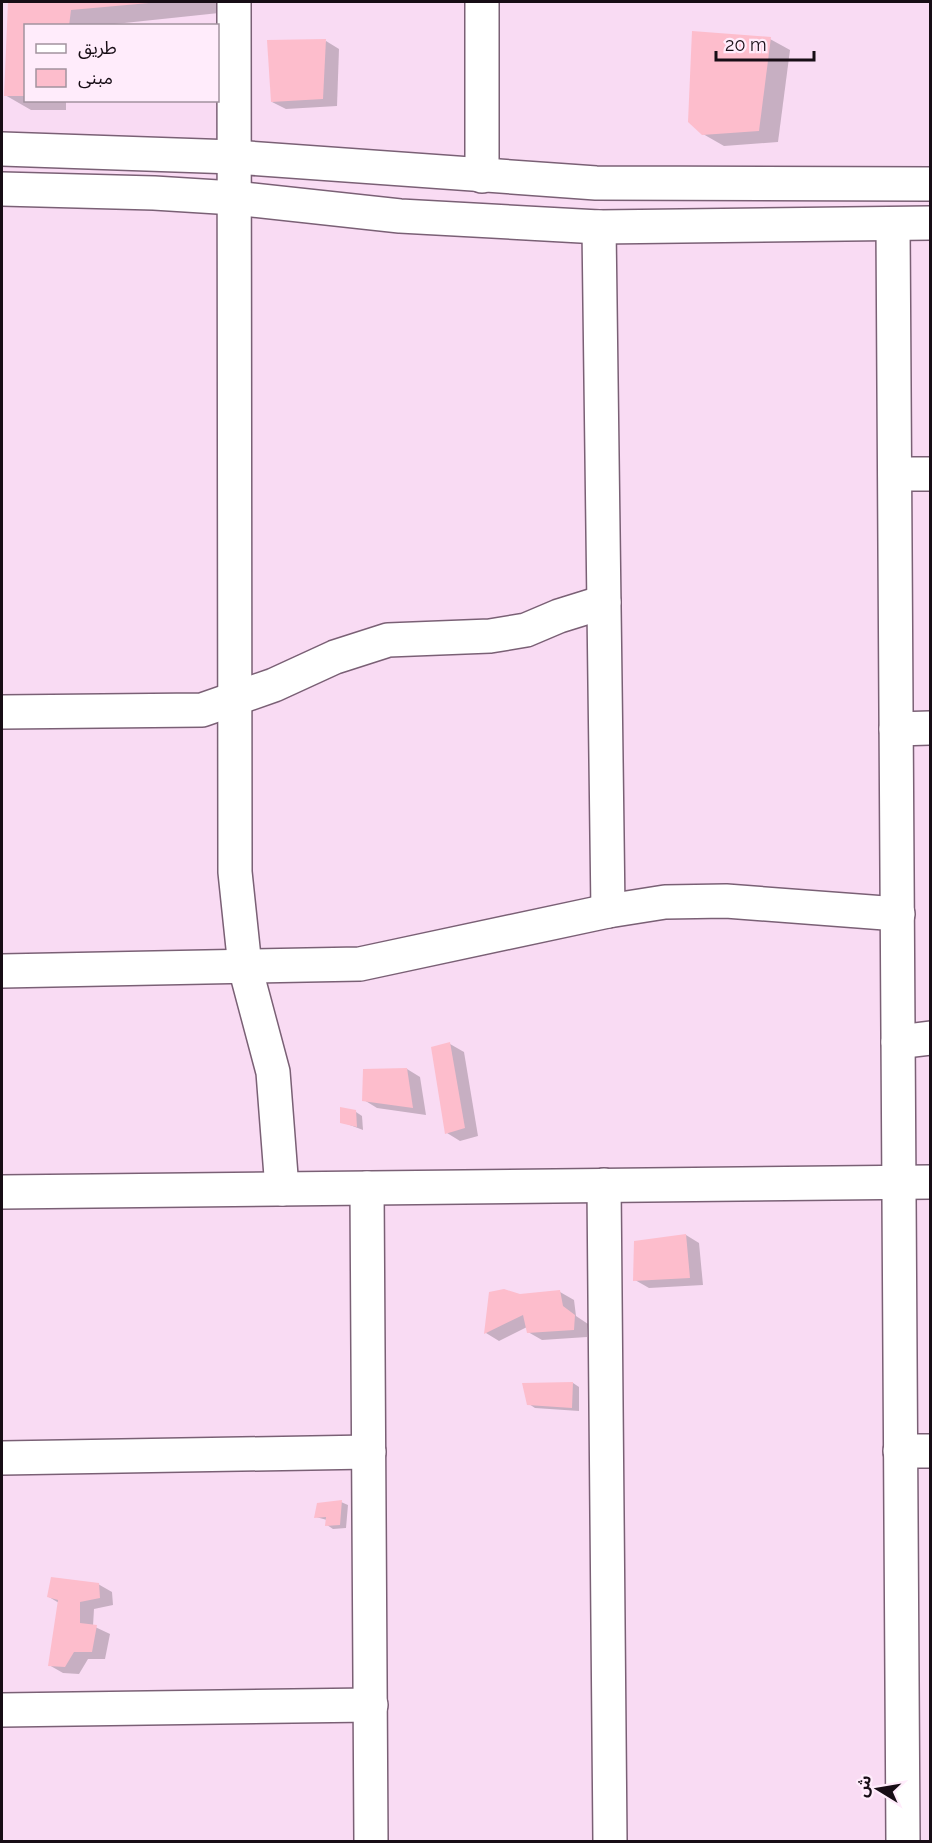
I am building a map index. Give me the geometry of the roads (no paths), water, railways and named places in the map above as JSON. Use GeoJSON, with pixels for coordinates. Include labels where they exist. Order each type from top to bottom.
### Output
{"type":"FeatureCollection","features":[{"type":"Feature","properties":{"kind":"street"},"geometry":{"type":"LineString","coordinates":[[234,2],[235,872],[245,967],[273,1072],[282,1189]]}},
{"type":"Feature","properties":{"kind":"street"},"geometry":{"type":"LineString","coordinates":[[482,2],[482,176]]}},
{"type":"Feature","properties":{"kind":"street"},"geometry":{"type":"LineString","coordinates":[[2,149],[234,157],[482,176],[620,183],[930,184]]}},
{"type":"Feature","properties":{"kind":"street"},"geometry":{"type":"LineString","coordinates":[[2,189],[101,191],[234,198],[400,216],[599,227],[930,224]]}},
{"type":"Feature","properties":{"kind":"street"},"geometry":{"type":"LineString","coordinates":[[893,224],[898,1042],[915,1182],[915,1451],[903,1842]]}},
{"type":"Feature","properties":{"kind":"street"},"geometry":{"type":"LineString","coordinates":[[599,227],[608,911]]}},
{"type":"Feature","properties":{"kind":"street"},"geometry":{"type":"LineString","coordinates":[[895,474],[930,474]]}},
{"type":"Feature","properties":{"kind":"street"},"geometry":{"type":"LineString","coordinates":[[2,712],[202,710],[274,685],[335,657],[388,640],[490,636],[526,630],[559,616],[604,602]]}},
{"type":"Feature","properties":{"kind":"street"},"geometry":{"type":"LineString","coordinates":[[896,729],[930,728]]}},
{"type":"Feature","properties":{"kind":"street"},"geometry":{"type":"LineString","coordinates":[[2,971],[360,964],[608,911],[665,902],[726,901],[898,914]]}},
{"type":"Feature","properties":{"kind":"street"},"geometry":{"type":"LineString","coordinates":[[898,1042],[930,1038]]}},
{"type":"Feature","properties":{"kind":"street"},"geometry":{"type":"LineString","coordinates":[[2,1192],[915,1182]]}},
{"type":"Feature","properties":{"kind":"street"},"geometry":{"type":"LineString","coordinates":[[604,1185],[610,1842]]}},
{"type":"Feature","properties":{"kind":"street"},"geometry":{"type":"LineString","coordinates":[[367,1188],[371,1842]]}},
{"type":"Feature","properties":{"kind":"street"},"geometry":{"type":"LineString","coordinates":[[2,1458],[369,1452]]}},
{"type":"Feature","properties":{"kind":"street"},"geometry":{"type":"LineString","coordinates":[[2,1710],[370,1705]]}}]}
